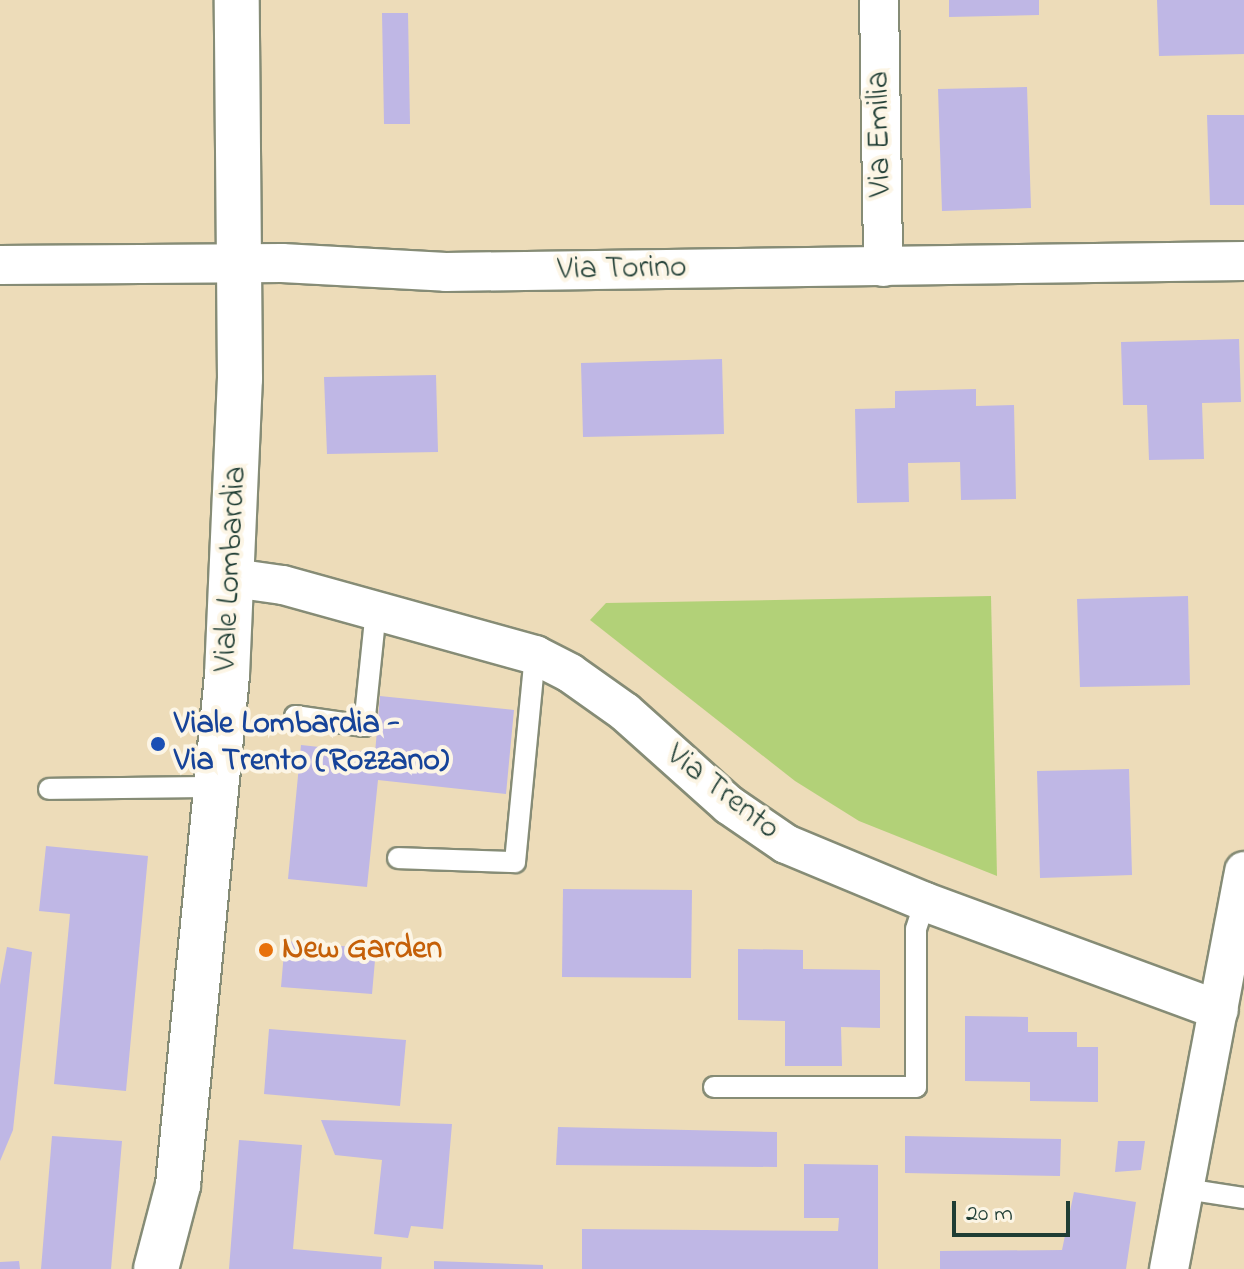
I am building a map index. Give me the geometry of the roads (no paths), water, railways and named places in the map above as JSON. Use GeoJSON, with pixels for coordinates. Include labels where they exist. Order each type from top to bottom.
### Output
{"type":"FeatureCollection","features":[{"type":"Feature","properties":{"kind":"street","name":"Viale Lombardia"},"geometry":{"type":"LineString","coordinates":[[183,1269],[178,1185],[217,787],[233,578],[240,407],[237,0]]}},
{"type":"Feature","properties":{"kind":"street","name":"Via Emilia"},"geometry":{"type":"LineString","coordinates":[[879,0],[883,267]]}},
{"type":"Feature","properties":{"kind":"street","name":"Via Torino"},"geometry":{"type":"LineString","coordinates":[[0,265],[238,265],[446,272],[1244,261]]}},
{"type":"Feature","properties":{"kind":"street","name":"Via Trento"},"geometry":{"type":"LineString","coordinates":[[233,578],[283,585],[535,655],[570,673],[625,712],[754,825],[824,861],[925,902],[1219,1010]]}},
{"type":"Feature","properties":{"kind":"street"},"geometry":{"type":"LineString","coordinates":[[1169,1269],[1244,871]]}},
{"type":"Feature","properties":{"kind":"street","name":"Viale Lombardia"},"geometry":{"type":"LineString","coordinates":[[156,1269],[178,1185]]}},
{"type":"Feature","properties":{"kind":"lane"},"geometry":{"type":"LineString","coordinates":[[295,716],[364,726],[376,610]]}},
{"type":"Feature","properties":{"kind":"lane"},"geometry":{"type":"LineString","coordinates":[[398,858],[515,862],[535,655]]}},
{"type":"Feature","properties":{"kind":"lane"},"geometry":{"type":"LineString","coordinates":[[49,789],[217,787]]}},
{"type":"Feature","properties":{"kind":"lane"},"geometry":{"type":"LineString","coordinates":[[714,1087],[916,1087],[916,929],[925,902]]}},
{"type":"Feature","properties":{"kind":"lane"},"geometry":{"type":"LineString","coordinates":[[1185,1189],[1244,1198]]}},
{"type":"Feature","properties":{"kind":"place","name":"Viale Lombardia - Via Trento (Rozzano)"},"geometry":{"type":"Point","coordinates":[158,744]}},
{"type":"Feature","properties":{"kind":"place","name":"New Garden"},"geometry":{"type":"Point","coordinates":[266,950]}}]}
